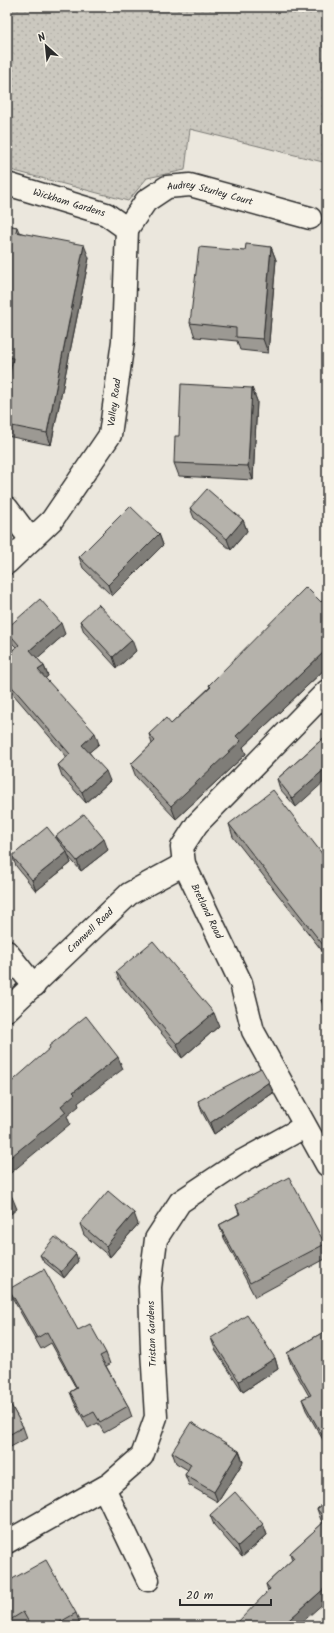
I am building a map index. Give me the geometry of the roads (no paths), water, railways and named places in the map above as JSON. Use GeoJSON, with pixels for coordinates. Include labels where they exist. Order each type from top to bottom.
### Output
{"type":"FeatureCollection","features":[{"type":"Feature","properties":{"kind":"street","name":"Wickham Gardens"},"geometry":{"type":"LineString","coordinates":[[7,184],[106,214],[127,229]]}},
{"type":"Feature","properties":{"kind":"street","name":"Audrey Sturley Court"},"geometry":{"type":"LineString","coordinates":[[127,229],[146,201],[167,187],[190,185],[310,218]]}},
{"type":"Feature","properties":{"kind":"street","name":"Valley Road"},"geometry":{"type":"LineString","coordinates":[[7,563],[52,520],[110,435],[123,341],[127,229]]}},
{"type":"Feature","properties":{"kind":"street"},"geometry":{"type":"LineString","coordinates":[[7,508],[31,540]]}},
{"type":"Feature","properties":{"kind":"street","name":"Bretland Road"},"geometry":{"type":"LineString","coordinates":[[327,691],[197,824],[182,847],[184,864],[241,983],[253,1031],[304,1127],[327,1165]]}},
{"type":"Feature","properties":{"kind":"street","name":"Cranwell Road"},"geometry":{"type":"LineString","coordinates":[[7,1010],[34,986],[129,894],[184,864]]}},
{"type":"Feature","properties":{"kind":"street"},"geometry":{"type":"LineString","coordinates":[[7,952],[34,986]]}},
{"type":"Feature","properties":{"kind":"street","name":"Tristan Gardens"},"geometry":{"type":"LineString","coordinates":[[7,1542],[104,1488],[142,1456],[156,1417],[150,1287],[156,1239],[180,1202],[237,1164],[304,1127]]}},
{"type":"Feature","properties":{"kind":"street"},"geometry":{"type":"LineString","coordinates":[[104,1488],[148,1580]]}}]}
